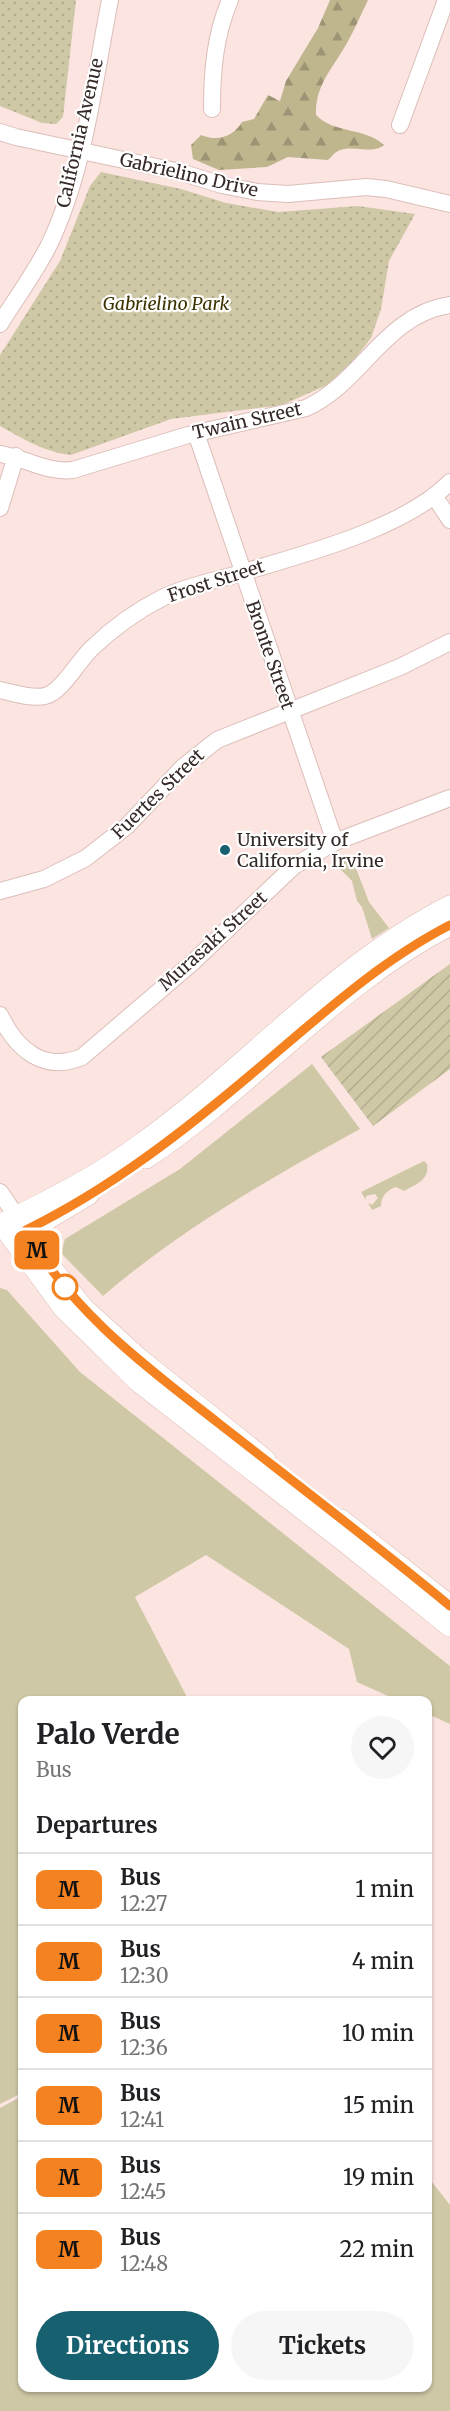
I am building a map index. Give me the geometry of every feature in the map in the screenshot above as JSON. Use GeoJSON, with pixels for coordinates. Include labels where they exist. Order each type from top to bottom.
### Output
{"type":"FeatureCollection","features":[{"type":"Feature","properties":{"kind":"main road"},"geometry":{"type":"LineString","coordinates":[[8,1228],[140,1146],[342,976],[378,950],[450,906]]}},
{"type":"Feature","properties":{"kind":"main road"},"geometry":{"type":"LineString","coordinates":[[8,1228],[106,1184],[150,1156],[355,987],[450,925]]}},
{"type":"Feature","properties":{"kind":"main road"},"geometry":{"type":"LineString","coordinates":[[8,1228],[37,1250],[83,1308],[139,1359],[450,1606]]}},
{"type":"Feature","properties":{"kind":"main road"},"geometry":{"type":"LineString","coordinates":[[8,1228],[43,1282],[69,1314],[138,1381],[450,1626]]}},
{"type":"Feature","properties":{"kind":"street","name":"California Avenue"},"geometry":{"type":"LineString","coordinates":[[0,324],[48,245],[68,196],[80,151],[110,0]]}},
{"type":"Feature","properties":{"kind":"street"},"geometry":{"type":"LineString","coordinates":[[212,109],[212,68],[224,13],[230,0]]}},
{"type":"Feature","properties":{"kind":"street"},"geometry":{"type":"LineString","coordinates":[[400,125],[446,0]]}},
{"type":"Feature","properties":{"kind":"street","name":"Gabrielino Drive"},"geometry":{"type":"LineString","coordinates":[[0,132],[180,172],[222,185],[257,192],[288,194],[366,187],[386,189],[450,204]]}},
{"type":"Feature","properties":{"kind":"street","name":"Twain Street"},"geometry":{"type":"LineString","coordinates":[[0,442],[8,455],[47,469],[73,470],[196,433],[292,412],[320,402],[396,328],[415,315],[450,304]]}},
{"type":"Feature","properties":{"kind":"street","name":"Bronte Street"},"geometry":{"type":"LineString","coordinates":[[196,433],[335,842]]}},
{"type":"Feature","properties":{"kind":"street"},"geometry":{"type":"LineString","coordinates":[[0,508],[8,455]]}},
{"type":"Feature","properties":{"kind":"street","name":"Frost Street"},"geometry":{"type":"LineString","coordinates":[[0,690],[36,697],[56,691],[78,663],[105,637],[144,607],[192,585],[242,573],[336,543],[389,521],[435,497],[450,482]]}},
{"type":"Feature","properties":{"kind":"street"},"geometry":{"type":"LineString","coordinates":[[435,497],[450,520]]}},
{"type":"Feature","properties":{"kind":"street","name":"Fuertes Street"},"geometry":{"type":"LineString","coordinates":[[0,891],[44,879],[86,858],[127,826],[202,750],[231,733],[400,667],[450,642]]}},
{"type":"Feature","properties":{"kind":"street","name":"Murasaki Street"},"geometry":{"type":"LineString","coordinates":[[0,1015],[17,1045],[31,1055],[59,1063],[70,1062],[82,1057],[192,963],[294,866],[335,842],[450,798]]}},
{"type":"Feature","properties":{"kind":"street"},"geometry":{"type":"LineString","coordinates":[[0,1192],[8,1228]]}},
{"type":"Feature","properties":{"kind":"shaded area","name":"University of California, Irvine"},"geometry":{"type":"Polygon","coordinates":[[[0,0],[450,0],[450,2411],[0,2411],[0,0]]]}},
{"type":"Feature","properties":{"kind":"green space"},"geometry":{"type":"Polygon","coordinates":[[[0,0],[76,0],[63,117],[56,124],[42,123],[0,106],[0,0]]]}},
{"type":"Feature","properties":{"kind":"green space"},"geometry":{"type":"Polygon","coordinates":[[[330,0],[368,0],[350,38],[326,77],[318,95],[316,115],[332,125],[368,135],[384,145],[373,149],[341,150],[328,160],[288,157],[267,167],[219,170],[193,159],[191,145],[201,135],[219,138],[229,135],[242,122],[254,119],[268,95],[280,101],[286,81],[318,28],[330,0]]]}},
{"type":"Feature","properties":{"kind":"green space","name":"Gabrielino Park"},"geometry":{"type":"Polygon","coordinates":[[[101,172],[181,189],[226,203],[278,212],[358,206],[415,214],[389,261],[381,309],[371,338],[354,360],[327,385],[282,405],[171,419],[71,455],[43,448],[0,426],[0,355],[60,261],[90,186],[101,172]]]}},
{"type":"Feature","properties":{"kind":"green space"},"geometry":{"type":"Polygon","coordinates":[[[352,858],[369,902],[389,928],[372,939],[352,881],[336,865],[352,858]]]}},
{"type":"Feature","properties":{"kind":"green space"},"geometry":{"type":"Polygon","coordinates":[[[450,964],[450,1069],[373,1126],[321,1057],[450,964]]]}},
{"type":"Feature","properties":{"kind":"green space"},"geometry":{"type":"Polygon","coordinates":[[[312,1064],[360,1129],[227,1206],[163,1249],[103,1296],[61,1253],[65,1239],[180,1169],[312,1064]]]}},
{"type":"Feature","properties":{"kind":"green space"},"geometry":{"type":"Polygon","coordinates":[[[424,1161],[427,1169],[421,1181],[404,1191],[396,1187],[390,1190],[383,1196],[381,1206],[372,1210],[368,1203],[372,1205],[378,1198],[375,1194],[366,1196],[366,1200],[361,1192],[424,1161]]]}},
{"type":"Feature","properties":{"kind":"green space"},"geometry":{"type":"Polygon","coordinates":[[[0,1288],[7,1290],[80,1372],[450,1666],[450,1724],[432,1716],[432,1696],[388,1696],[357,1682],[349,1649],[206,1555],[135,1597],[186,1696],[18,1696],[18,2095],[0,2104],[0,1288]]]}},
{"type":"Feature","properties":{"kind":"green space"},"geometry":{"type":"Polygon","coordinates":[[[18,2098],[18,2392],[432,2392],[432,2182],[450,2205],[450,2411],[0,2411],[0,2108],[18,2098]]]}},
{"type":"Feature","properties":{"kind":"bus line","name":"M"},"geometry":{"type":"LineString","coordinates":[[450,925],[355,987],[150,1156],[26,1230],[37,1250],[83,1308],[139,1359],[450,1606]]}},
{"type":"Feature","properties":{"kind":"place","name":"University of California, Irvine"},"geometry":{"type":"Point","coordinates":[225,850]}}]}
